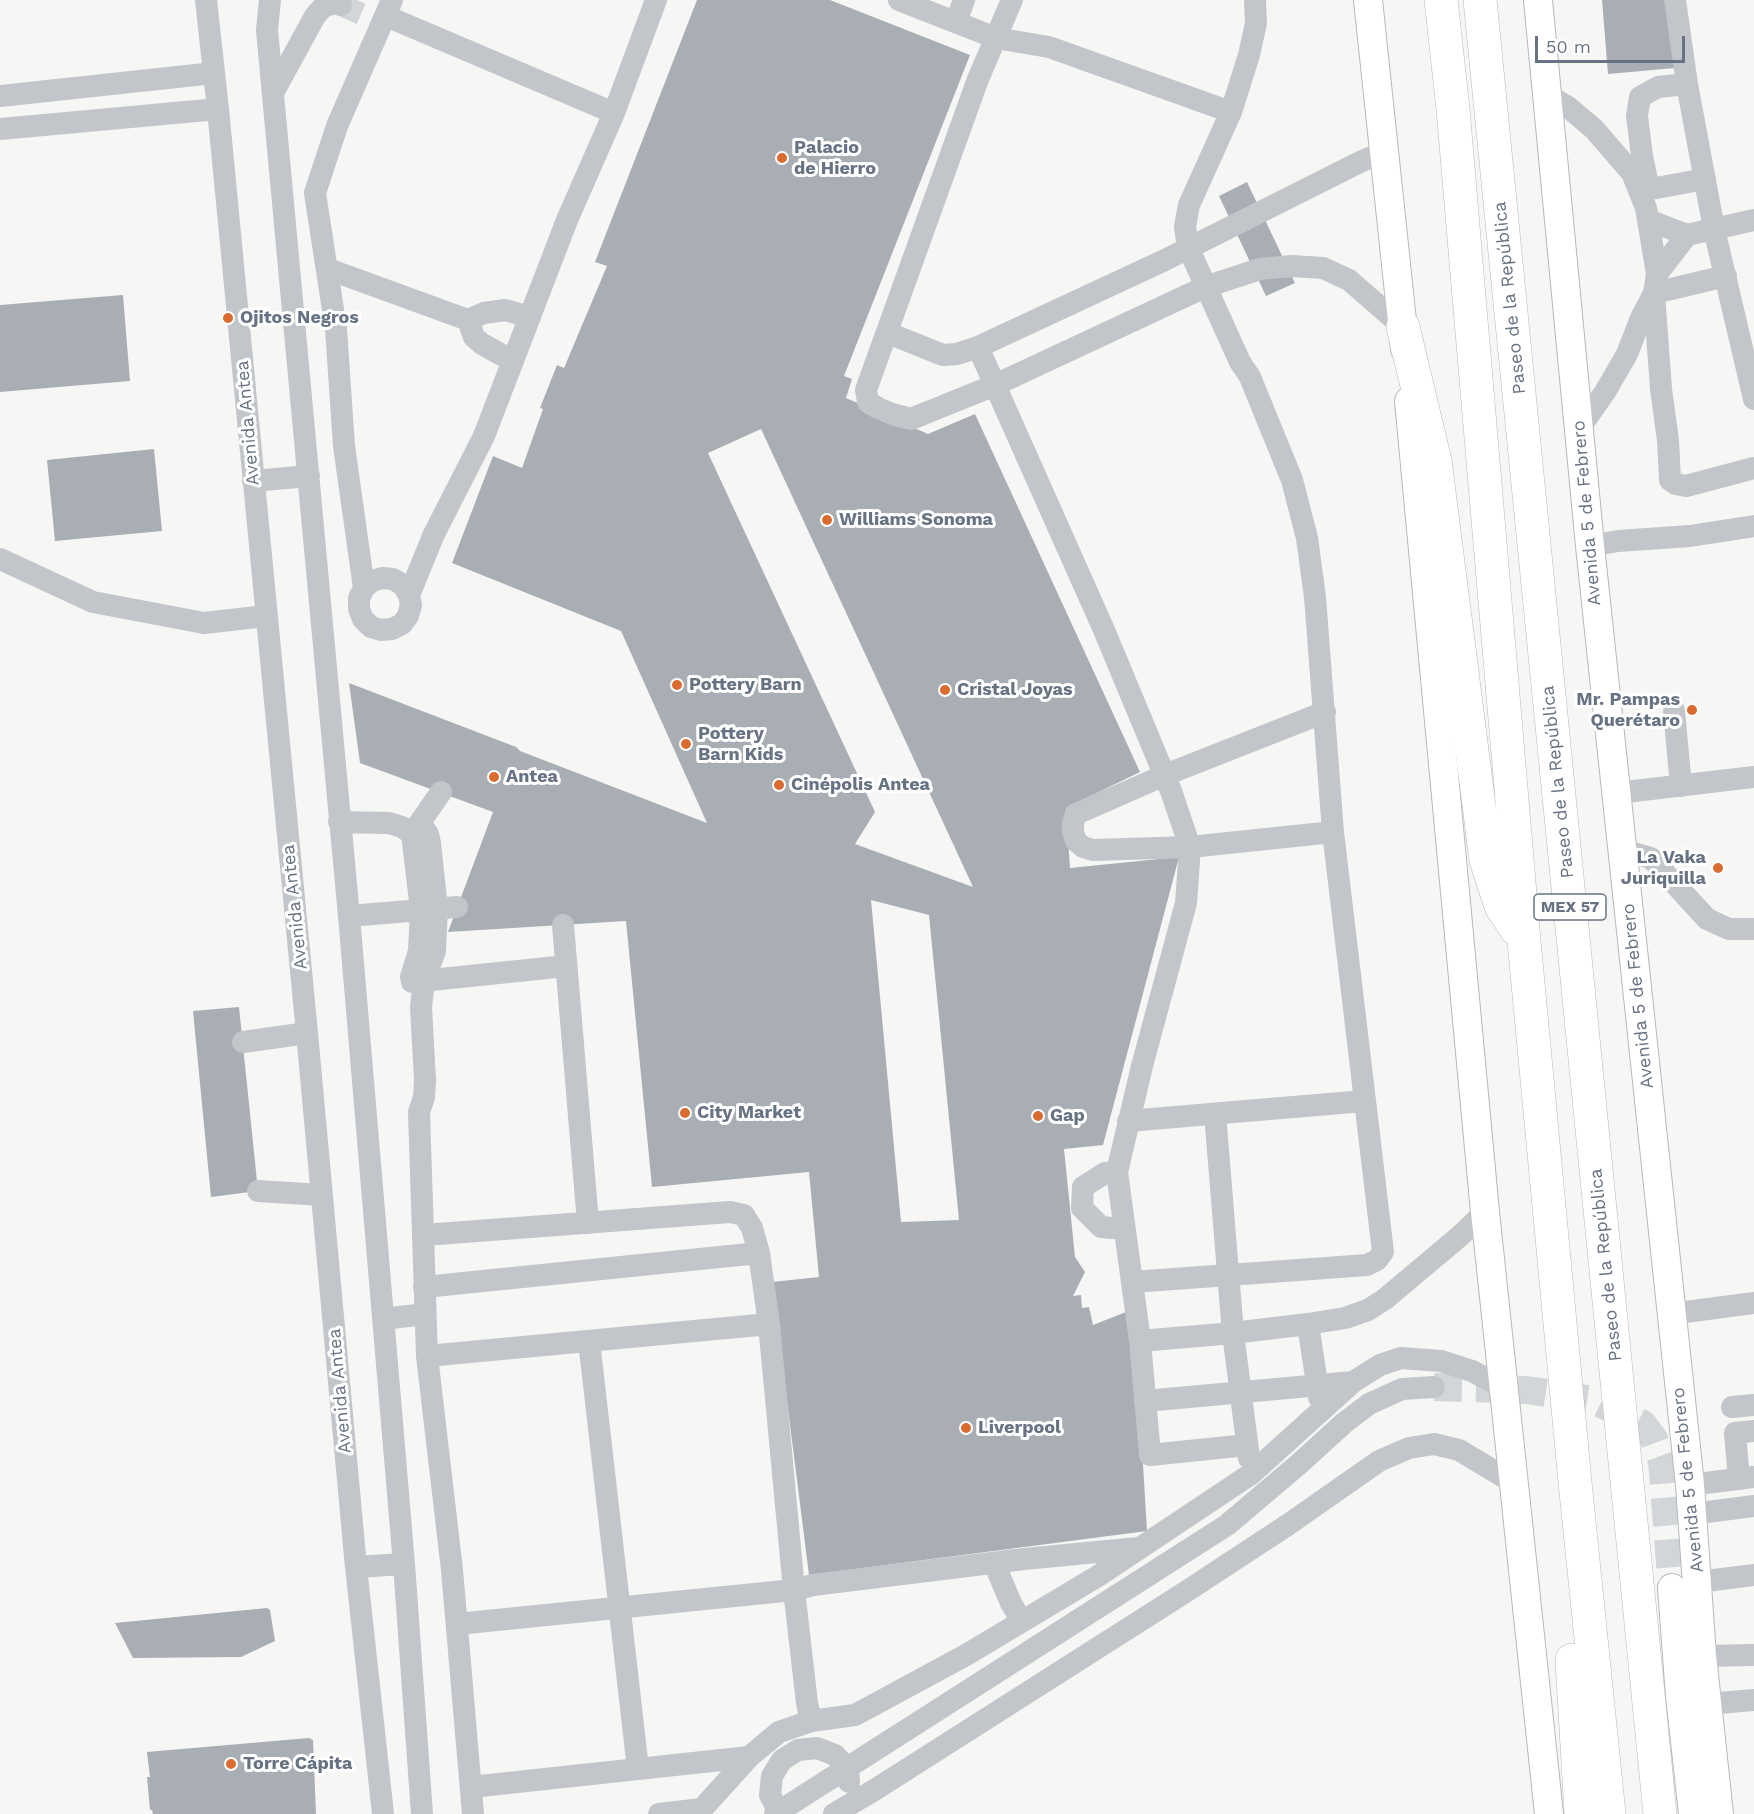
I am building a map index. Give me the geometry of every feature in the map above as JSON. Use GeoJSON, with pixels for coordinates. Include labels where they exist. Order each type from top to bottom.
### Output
{"type":"FeatureCollection","features":[{"type":"Feature","properties":{"kind":"highway","name":"MEX 57"},"geometry":{"type":"LineString","coordinates":[[1442,0],[1524,941],[1609,1814]]}},
{"type":"Feature","properties":{"kind":"highway","name":"Paseo de la República"},"geometry":{"type":"LineString","coordinates":[[1480,0],[1660,1814]]}},
{"type":"Feature","properties":{"kind":"highway"},"geometry":{"type":"LineString","coordinates":[[1402,327],[1436,461],[1486,860],[1501,906],[1524,941]]}},
{"type":"Feature","properties":{"kind":"highway"},"geometry":{"type":"LineString","coordinates":[[1575,1482],[1569,1590],[1581,1814]]}},
{"type":"Feature","properties":{"kind":"main road"},"geometry":{"type":"LineString","coordinates":[[1368,0],[1402,327],[1485,1212],[1549,1814]]}},
{"type":"Feature","properties":{"kind":"main road","name":"Avenida 5 de Febrero"},"geometry":{"type":"LineString","coordinates":[[1538,0],[1590,546],[1690,1485],[1692,1514],[1685,1585],[1702,1656],[1719,1814]]}},
{"type":"Feature","properties":{"kind":"main road"},"geometry":{"type":"LineString","coordinates":[[1685,1585],[1680,1695],[1693,1814]]}},
{"type":"Feature","properties":{"kind":"street","name":"Avenida Antea"},"geometry":{"type":"LineString","coordinates":[[206,0],[307,1033],[356,1567],[383,1814]]}},
{"type":"Feature","properties":{"kind":"street"},"geometry":{"type":"LineString","coordinates":[[270,0],[267,30],[349,916],[404,1564],[422,1814]]}},
{"type":"Feature","properties":{"kind":"street"},"geometry":{"type":"LineString","coordinates":[[409,595],[439,525],[484,436],[567,220],[614,113],[656,0]]}},
{"type":"Feature","properties":{"kind":"street"},"geometry":{"type":"LineString","coordinates":[[899,0],[996,38],[1049,47],[1231,112]]}},
{"type":"Feature","properties":{"kind":"street"},"geometry":{"type":"LineString","coordinates":[[956,22],[964,0]]}},
{"type":"Feature","properties":{"kind":"street"},"geometry":{"type":"LineString","coordinates":[[1012,0],[978,79],[866,390],[868,402],[878,408],[911,419],[995,385],[1205,287],[1260,269],[1292,266],[1323,268],[1349,280],[1402,327]]}},
{"type":"Feature","properties":{"kind":"street"},"geometry":{"type":"LineString","coordinates":[[1131,1282],[1367,1265],[1377,1260],[1383,1252],[1333,832],[1325,712],[1307,538],[1292,480],[1250,377],[1240,362],[1227,328],[1205,287],[1188,247],[1185,227],[1189,205],[1231,112],[1249,55],[1256,23],[1255,0]]}},
{"type":"Feature","properties":{"kind":"street"},"geometry":{"type":"LineString","coordinates":[[1675,0],[1687,84],[1714,229],[1754,399]]}},
{"type":"Feature","properties":{"kind":"street"},"geometry":{"type":"LineString","coordinates":[[273,93],[315,16],[323,7],[333,3],[341,5]]}},
{"type":"Feature","properties":{"kind":"street"},"geometry":{"type":"LineString","coordinates":[[364,588],[344,446],[336,329],[315,193],[337,126],[389,8],[614,113]]}},
{"type":"Feature","properties":{"kind":"street"},"geometry":{"type":"LineString","coordinates":[[0,96],[214,73]]}},
{"type":"Feature","properties":{"kind":"street"},"geometry":{"type":"LineString","coordinates":[[1687,84],[1658,87],[1640,97],[1637,116],[1656,284],[1661,389],[1668,440],[1670,480],[1686,486],[1754,468]]}},
{"type":"Feature","properties":{"kind":"street"},"geometry":{"type":"LineString","coordinates":[[1546,94],[1568,107],[1594,129],[1645,190]]}},
{"type":"Feature","properties":{"kind":"street"},"geometry":{"type":"LineString","coordinates":[[0,129],[218,109]]}},
{"type":"Feature","properties":{"kind":"street"},"geometry":{"type":"LineString","coordinates":[[888,333],[943,355],[957,354],[978,347],[1165,260],[1385,151]]}},
{"type":"Feature","properties":{"kind":"street"},"geometry":{"type":"LineString","coordinates":[[1645,190],[1705,179]]}},
{"type":"Feature","properties":{"kind":"street"},"geometry":{"type":"LineString","coordinates":[[1648,220],[1687,235],[1754,220]]}},
{"type":"Feature","properties":{"kind":"street"},"geometry":{"type":"LineString","coordinates":[[1580,429],[1627,354],[1656,284],[1687,235]]}},
{"type":"Feature","properties":{"kind":"street"},"geometry":{"type":"LineString","coordinates":[[328,269],[468,320],[484,313],[505,310],[530,317]]}},
{"type":"Feature","properties":{"kind":"street"},"geometry":{"type":"LineString","coordinates":[[1656,284],[1726,276]]}},
{"type":"Feature","properties":{"kind":"street"},"geometry":{"type":"LineString","coordinates":[[468,320],[474,337],[513,361]]}},
{"type":"Feature","properties":{"kind":"street"},"geometry":{"type":"LineString","coordinates":[[978,347],[1104,630],[1165,775],[1190,847],[1186,903],[1128,1121],[1117,1172],[1140,1341],[1150,1455],[1247,1444]]}},
{"type":"Feature","properties":{"kind":"street"},"geometry":{"type":"LineString","coordinates":[[253,481],[309,476]]}},
{"type":"Feature","properties":{"kind":"street"},"geometry":{"type":"LineString","coordinates":[[1590,546],[1618,541],[1690,536],[1754,526]]}},
{"type":"Feature","properties":{"kind":"street"},"geometry":{"type":"LineString","coordinates":[[0,558],[93,602],[204,623],[266,616]]}},
{"type":"Feature","properties":{"kind":"street"},"geometry":{"type":"LineString","coordinates":[[382,578],[393,579],[403,585],[409,595],[411,605],[408,616],[402,624],[392,629],[381,630],[371,627],[363,619],[359,609],[359,598],[364,588],[372,581],[382,578]]}},
{"type":"Feature","properties":{"kind":"street"},"geometry":{"type":"LineString","coordinates":[[1674,711],[1681,786]]}},
{"type":"Feature","properties":{"kind":"street"},"geometry":{"type":"LineString","coordinates":[[1325,712],[1165,775],[1076,814],[1073,823],[1076,841],[1083,847],[1093,850],[1190,847],[1333,832]]}},
{"type":"Feature","properties":{"kind":"street"},"geometry":{"type":"LineString","coordinates":[[1617,793],[1754,777]]}},
{"type":"Feature","properties":{"kind":"street"},"geometry":{"type":"LineString","coordinates":[[441,792],[420,830],[438,909],[435,951],[417,982],[421,1007],[425,1080],[424,1097],[419,1112],[424,1287],[427,1356],[457,1624],[473,1814]]}},
{"type":"Feature","properties":{"kind":"street"},"geometry":{"type":"LineString","coordinates":[[339,822],[389,823],[420,830]]}},
{"type":"Feature","properties":{"kind":"street"},"geometry":{"type":"LineString","coordinates":[[1623,850],[1651,858],[1707,919],[1729,929],[1754,929]]}},
{"type":"Feature","properties":{"kind":"street"},"geometry":{"type":"LineString","coordinates":[[349,916],[438,909]]}},
{"type":"Feature","properties":{"kind":"street"},"geometry":{"type":"LineString","coordinates":[[563,925],[588,1223]]}},
{"type":"Feature","properties":{"kind":"street"},"geometry":{"type":"LineString","coordinates":[[417,982],[566,966]]}},
{"type":"Feature","properties":{"kind":"street"},"geometry":{"type":"LineString","coordinates":[[243,1042],[307,1033]]}},
{"type":"Feature","properties":{"kind":"street"},"geometry":{"type":"LineString","coordinates":[[1128,1121],[1364,1101]]}},
{"type":"Feature","properties":{"kind":"street"},"geometry":{"type":"LineString","coordinates":[[1215,1114],[1227,1276],[1239,1392],[1251,1474]]}},
{"type":"Feature","properties":{"kind":"street"},"geometry":{"type":"LineString","coordinates":[[1117,1172],[1105,1173],[1083,1186],[1082,1208],[1101,1227],[1124,1229]]}},
{"type":"Feature","properties":{"kind":"street"},"geometry":{"type":"LineString","coordinates":[[258,1191],[322,1195]]}},
{"type":"Feature","properties":{"kind":"street"},"geometry":{"type":"LineString","coordinates":[[424,1234],[730,1212],[744,1215],[752,1228],[759,1253],[769,1324],[794,1590],[811,1721]]}},
{"type":"Feature","properties":{"kind":"street"},"geometry":{"type":"LineString","coordinates":[[1140,1341],[1233,1333],[1345,1318],[1377,1304],[1460,1236],[1485,1212]]}},
{"type":"Feature","properties":{"kind":"street"},"geometry":{"type":"LineString","coordinates":[[424,1287],[759,1253]]}},
{"type":"Feature","properties":{"kind":"street"},"geometry":{"type":"LineString","coordinates":[[1670,1314],[1754,1302]]}},
{"type":"Feature","properties":{"kind":"street"},"geometry":{"type":"LineString","coordinates":[[383,1319],[425,1314]]}},
{"type":"Feature","properties":{"kind":"street"},"geometry":{"type":"LineString","coordinates":[[427,1356],[769,1324]]}},
{"type":"Feature","properties":{"kind":"street"},"geometry":{"type":"LineString","coordinates":[[1308,1324],[1320,1411]]}},
{"type":"Feature","properties":{"kind":"street"},"geometry":{"type":"LineString","coordinates":[[588,1341],[638,1769]]}},
{"type":"Feature","properties":{"kind":"street"},"geometry":{"type":"LineString","coordinates":[[659,1814],[702,1809],[749,1757],[779,1731],[811,1721],[855,1714],[957,1660],[1098,1576],[1251,1474],[1353,1382],[1380,1365],[1401,1358],[1441,1360],[1472,1371],[1504,1388]]}},
{"type":"Feature","properties":{"kind":"street"},"geometry":{"type":"LineString","coordinates":[[1145,1401],[1353,1382]]}},
{"type":"Feature","properties":{"kind":"street"},"geometry":{"type":"LineString","coordinates":[[848,1769],[835,1755],[817,1748],[798,1750],[782,1760],[772,1776],[770,1795],[777,1813],[848,1769],[1227,1525],[1369,1404],[1402,1389],[1434,1387]]}},
{"type":"Feature","properties":{"kind":"street"},"geometry":{"type":"LineString","coordinates":[[1690,1485],[1746,1478],[1735,1432],[1754,1431]]}},
{"type":"Feature","properties":{"kind":"street"},"geometry":{"type":"LineString","coordinates":[[842,1809],[1187,1591],[1379,1461],[1409,1448],[1434,1444],[1459,1450],[1514,1483]]}},
{"type":"Feature","properties":{"kind":"street"},"geometry":{"type":"LineString","coordinates":[[1692,1514],[1754,1506]]}},
{"type":"Feature","properties":{"kind":"street"},"geometry":{"type":"LineString","coordinates":[[457,1624],[794,1590],[813,1585],[994,1563],[1140,1548]]}},
{"type":"Feature","properties":{"kind":"street"},"geometry":{"type":"LineString","coordinates":[[994,1563],[1021,1620]]}},
{"type":"Feature","properties":{"kind":"street"},"geometry":{"type":"LineString","coordinates":[[356,1567],[404,1564]]}},
{"type":"Feature","properties":{"kind":"street"},"geometry":{"type":"LineString","coordinates":[[1685,1585],[1754,1575]]}},
{"type":"Feature","properties":{"kind":"street"},"geometry":{"type":"LineString","coordinates":[[1702,1656],[1754,1654]]}},
{"type":"Feature","properties":{"kind":"street"},"geometry":{"type":"LineString","coordinates":[[1708,1704],[1754,1700]]}},
{"type":"Feature","properties":{"kind":"street"},"geometry":{"type":"LineString","coordinates":[[471,1787],[749,1757]]}},
{"type":"Feature","properties":{"kind":"street"},"geometry":{"type":"LineString","coordinates":[[842,1809],[848,1769]]}},
{"type":"Feature","properties":{"kind":"building"},"geometry":{"type":"Polygon","coordinates":[[[697,0],[830,0],[970,55],[844,376],[852,379],[846,398],[928,434],[975,414],[1140,772],[1066,808],[1070,868],[1179,857],[1103,1145],[1064,1149],[1075,1257],[1085,1272],[1073,1296],[1081,1295],[1082,1308],[1089,1307],[1093,1325],[1126,1312],[1134,1315],[1147,1531],[809,1575],[772,1282],[819,1277],[809,1172],[652,1187],[626,921],[448,932],[493,812],[360,763],[349,683],[707,823],[621,631],[452,563],[493,456],[522,468],[543,409],[540,408],[557,365],[564,368],[607,266],[595,262],[697,0]],[[761,429],[708,453],[875,812],[855,844],[973,887],[761,429]],[[871,900],[901,1222],[959,1220],[929,915],[871,900]]]}},
{"type":"Feature","properties":{"kind":"building"},"geometry":{"type":"Polygon","coordinates":[[[1602,0],[1669,0],[1675,68],[1608,74],[1602,0]]]}},
{"type":"Feature","properties":{"kind":"building"},"geometry":{"type":"Polygon","coordinates":[[[1247,182],[1295,283],[1266,296],[1219,196],[1247,182]]]}},
{"type":"Feature","properties":{"kind":"building"},"geometry":{"type":"Polygon","coordinates":[[[123,295],[130,381],[0,392],[0,305],[123,295]]]}},
{"type":"Feature","properties":{"kind":"building"},"geometry":{"type":"Polygon","coordinates":[[[154,449],[162,531],[55,541],[47,460],[154,449]]]}},
{"type":"Feature","properties":{"kind":"building"},"geometry":{"type":"Polygon","coordinates":[[[239,1007],[258,1191],[211,1197],[193,1011],[239,1007]]]}},
{"type":"Feature","properties":{"kind":"building"},"geometry":{"type":"Polygon","coordinates":[[[267,1608],[270,1610],[275,1641],[241,1657],[133,1658],[115,1623],[267,1608]]]}},
{"type":"Feature","properties":{"kind":"building","name":"Torre Cápita"},"geometry":{"type":"Polygon","coordinates":[[[309,1738],[313,1740],[316,1814],[153,1814],[150,1810],[147,1752],[309,1738]]]}},
{"type":"Feature","properties":{"kind":"tunnel"},"geometry":{"type":"LineString","coordinates":[[341,5],[368,17]]}},
{"type":"Feature","properties":{"kind":"tunnel"},"geometry":{"type":"LineString","coordinates":[[1434,1387],[1527,1390],[1593,1400],[1643,1424],[1654,1439],[1662,1461],[1672,1588]]}},
{"type":"Feature","properties":{"kind":"place","name":"Palacio de Hierro"},"geometry":{"type":"Point","coordinates":[782,158]}},
{"type":"Feature","properties":{"kind":"place","name":"Ojitos Negros"},"geometry":{"type":"Point","coordinates":[228,318]}},
{"type":"Feature","properties":{"kind":"place","name":"Williams Sonoma"},"geometry":{"type":"Point","coordinates":[827,520]}},
{"type":"Feature","properties":{"kind":"place","name":"Pottery Barn"},"geometry":{"type":"Point","coordinates":[677,685]}},
{"type":"Feature","properties":{"kind":"place","name":"Cristal Joyas"},"geometry":{"type":"Point","coordinates":[945,690]}},
{"type":"Feature","properties":{"kind":"place","name":"Mr. Pampas Querétaro"},"geometry":{"type":"Point","coordinates":[1692,710]}},
{"type":"Feature","properties":{"kind":"place","name":"Pottery Barn Kids"},"geometry":{"type":"Point","coordinates":[686,744]}},
{"type":"Feature","properties":{"kind":"place","name":"Antea"},"geometry":{"type":"Point","coordinates":[494,777]}},
{"type":"Feature","properties":{"kind":"place","name":"Cinépolis Antea"},"geometry":{"type":"Point","coordinates":[779,785]}},
{"type":"Feature","properties":{"kind":"place","name":"La Vaka Juriquilla"},"geometry":{"type":"Point","coordinates":[1718,868]}},
{"type":"Feature","properties":{"kind":"place","name":"City Market"},"geometry":{"type":"Point","coordinates":[685,1113]}},
{"type":"Feature","properties":{"kind":"place","name":"Gap"},"geometry":{"type":"Point","coordinates":[1038,1116]}},
{"type":"Feature","properties":{"kind":"place","name":"Liverpool"},"geometry":{"type":"Point","coordinates":[966,1428]}},
{"type":"Feature","properties":{"kind":"place","name":"Torre Cápita"},"geometry":{"type":"Point","coordinates":[231,1764]}}]}
